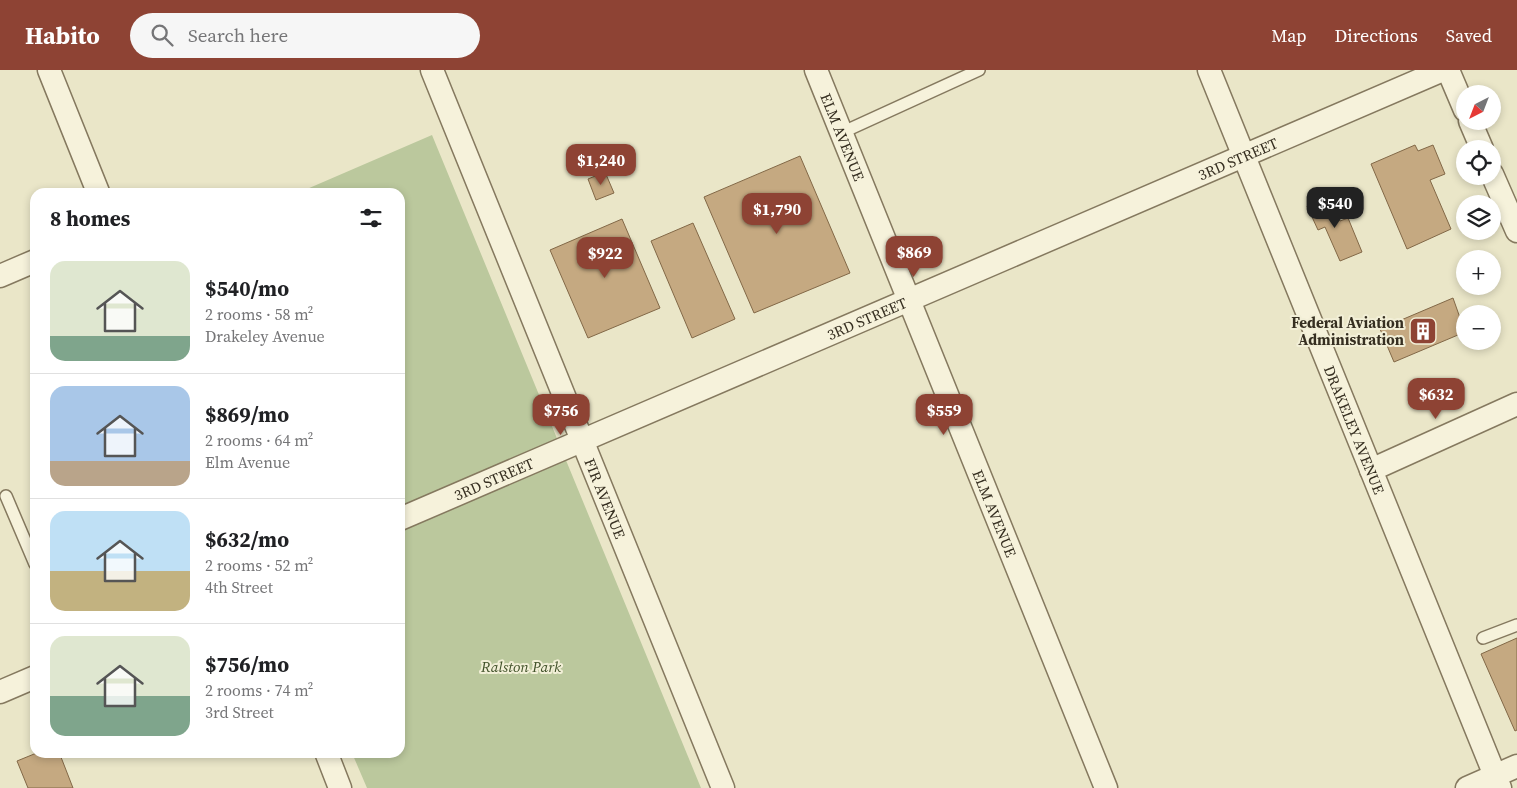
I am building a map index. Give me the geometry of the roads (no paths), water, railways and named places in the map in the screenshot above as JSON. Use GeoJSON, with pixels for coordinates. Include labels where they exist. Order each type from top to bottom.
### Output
{"type":"FeatureCollection","features":[{"type":"Feature","properties":{"kind":"street"},"geometry":{"type":"LineString","coordinates":[[49,70],[96,188]]}},
{"type":"Feature","properties":{"kind":"street","name":"FIR AVENUE"},"geometry":{"type":"LineString","coordinates":[[432,70],[724,788]]}},
{"type":"Feature","properties":{"kind":"street","name":"ELM AVENUE"},"geometry":{"type":"LineString","coordinates":[[816,70],[1106,788]]}},
{"type":"Feature","properties":{"kind":"street","name":"DRAKELEY AVENUE"},"geometry":{"type":"LineString","coordinates":[[1210,70],[1498,782]]}},
{"type":"Feature","properties":{"kind":"street","name":"3RD STREET"},"geometry":{"type":"LineString","coordinates":[[405,517],[1443,70]]}},
{"type":"Feature","properties":{"kind":"street"},"geometry":{"type":"LineString","coordinates":[[1448,70],[1456,89]]}},
{"type":"Feature","properties":{"kind":"street"},"geometry":{"type":"LineString","coordinates":[[1497,185],[1517,230]]}},
{"type":"Feature","properties":{"kind":"street"},"geometry":{"type":"LineString","coordinates":[[0,276],[30,263]]}},
{"type":"Feature","properties":{"kind":"street"},"geometry":{"type":"LineString","coordinates":[[1371,470],[1517,404]]}},
{"type":"Feature","properties":{"kind":"street"},"geometry":{"type":"LineString","coordinates":[[0,692],[30,679]]}},
{"type":"Feature","properties":{"kind":"street"},"geometry":{"type":"LineString","coordinates":[[328,758],[340,788]]}},
{"type":"Feature","properties":{"kind":"street"},"geometry":{"type":"LineString","coordinates":[[1467,788],[1498,782],[1517,766]]}},
{"type":"Feature","properties":{"kind":"lane"},"geometry":{"type":"LineString","coordinates":[[841,133],[978,70]]}},
{"type":"Feature","properties":{"kind":"lane"},"geometry":{"type":"LineString","coordinates":[[6,496],[30,552]]}},
{"type":"Feature","properties":{"kind":"lane"},"geometry":{"type":"LineString","coordinates":[[1484,638],[1517,626]]}},
{"type":"Feature","properties":{"kind":"place","name":"Federal Aviation Administration"},"geometry":{"type":"Point","coordinates":[1423,331]}},
{"type":"Feature","properties":{"kind":"park label","name":"Ralston Park"},"geometry":{"type":"Point","coordinates":[521,666]}}]}
